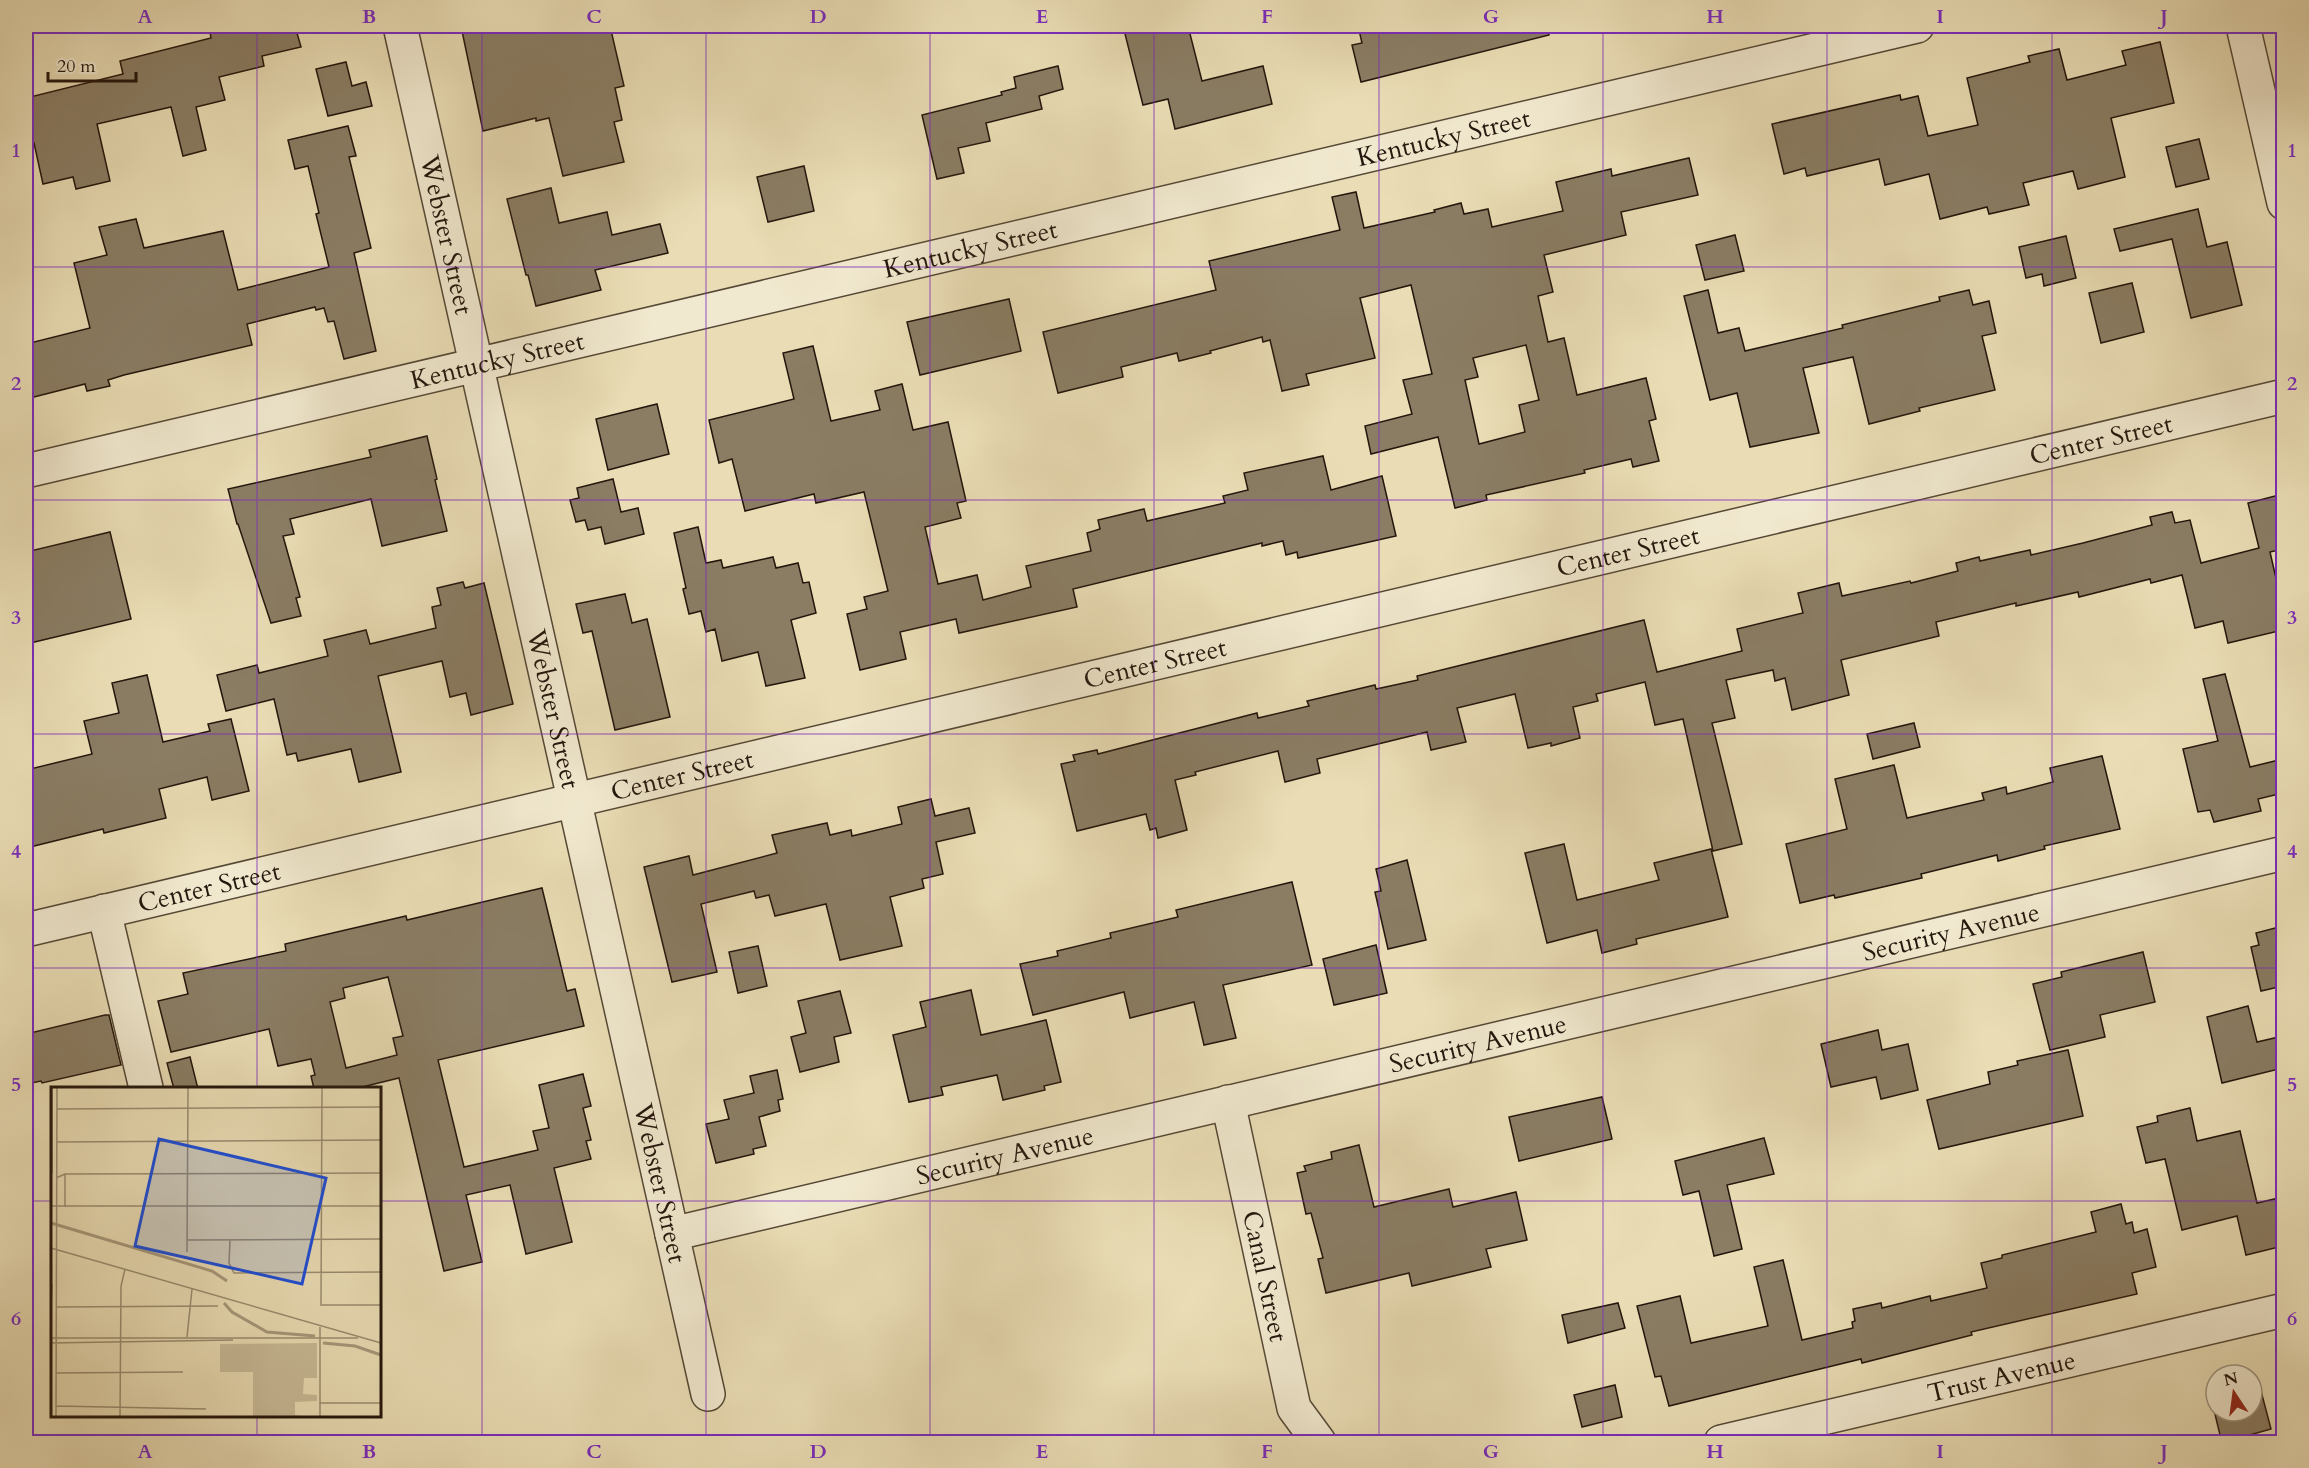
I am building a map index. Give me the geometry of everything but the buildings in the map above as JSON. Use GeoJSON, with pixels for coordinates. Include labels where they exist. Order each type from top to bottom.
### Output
{"type":"FeatureCollection","features":[{"type":"Feature","properties":{"kind":"street","name":"Webster Street"},"geometry":{"type":"LineString","coordinates":[[400,26],[708,1394]]}},
{"type":"Feature","properties":{"kind":"street","name":"Kentucky Street"},"geometry":{"type":"LineString","coordinates":[[26,471],[1917,26]]}},
{"type":"Feature","properties":{"kind":"street"},"geometry":{"type":"LineString","coordinates":[[2243,26],[2283,203]]}},
{"type":"Feature","properties":{"kind":"street","name":"Center Street"},"geometry":{"type":"LineString","coordinates":[[26,930],[2283,396]]}},
{"type":"Feature","properties":{"kind":"street","name":"Security Avenue"},"geometry":{"type":"LineString","coordinates":[[672,1234],[2283,853]]}},
{"type":"Feature","properties":{"kind":"street"},"geometry":{"type":"LineString","coordinates":[[104,911],[146,1087]]}},
{"type":"Feature","properties":{"kind":"street","name":"Canal Street"},"geometry":{"type":"LineString","coordinates":[[1228,1102],[1294,1408],[1319,1443]]}},
{"type":"Feature","properties":{"kind":"street","name":"Trust Avenue"},"geometry":{"type":"LineString","coordinates":[[1721,1443],[2283,1310]]}}]}
